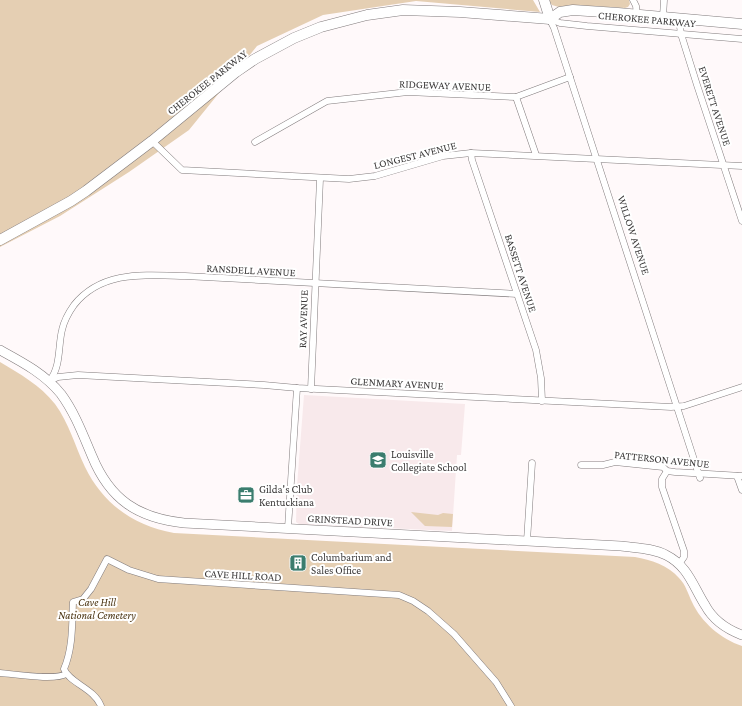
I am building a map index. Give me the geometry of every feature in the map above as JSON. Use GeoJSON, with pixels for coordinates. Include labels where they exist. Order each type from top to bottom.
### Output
{"type":"FeatureCollection","features":[{"type":"Feature","properties":{"kind":"main road","name":"WILLOW AVENUE"},"geometry":{"type":"LineString","coordinates":[[544,0],[550,20]]}},
{"type":"Feature","properties":{"kind":"main road","name":"CHEROKEE PARKWAY"},"geometry":{"type":"LineString","coordinates":[[0,240],[86,192],[152,141],[215,88],[255,59],[294,38],[341,21],[372,14],[403,10],[460,12],[550,20],[560,12],[573,10],[742,24]]}},
{"type":"Feature","properties":{"kind":"main road","name":"GRINSTEAD DRIVE"},"geometry":{"type":"LineString","coordinates":[[0,350],[25,364],[49,381],[69,406],[102,476],[118,496],[132,508],[152,517],[171,522],[621,546],[647,549],[666,555],[679,564],[691,578],[712,616],[723,626],[742,635]]}},
{"type":"Feature","properties":{"kind":"street"},"geometry":{"type":"LineString","coordinates":[[538,0],[550,20]]}},
{"type":"Feature","properties":{"kind":"street"},"geometry":{"type":"LineString","coordinates":[[633,0],[636,6],[637,15]]}},
{"type":"Feature","properties":{"kind":"street"},"geometry":{"type":"LineString","coordinates":[[663,17],[664,0]]}},
{"type":"Feature","properties":{"kind":"street","name":"EVERETT AVENUE"},"geometry":{"type":"LineString","coordinates":[[679,19],[682,34],[742,221]]}},
{"type":"Feature","properties":{"kind":"street","name":"CHEROKEE PARKWAY"},"geometry":{"type":"LineString","coordinates":[[550,20],[568,24],[742,39]]}},
{"type":"Feature","properties":{"kind":"street","name":"WILLOW AVENUE"},"geometry":{"type":"LineString","coordinates":[[550,20],[554,28],[597,158],[700,476]]}},
{"type":"Feature","properties":{"kind":"street","name":"RIDGEWAY AVENUE"},"geometry":{"type":"LineString","coordinates":[[255,142],[327,101],[408,92],[516,97],[570,77]]}},
{"type":"Feature","properties":{"kind":"street"},"geometry":{"type":"LineString","coordinates":[[516,97],[536,155]]}},
{"type":"Feature","properties":{"kind":"street","name":"LONGEST AVENUE"},"geometry":{"type":"LineString","coordinates":[[152,141],[182,170],[320,178],[349,179],[375,176],[433,158],[471,153],[742,166]]}},
{"type":"Feature","properties":{"kind":"street","name":"BASSETT AVENUE"},"geometry":{"type":"LineString","coordinates":[[471,153],[472,160],[540,363],[542,401]]}},
{"type":"Feature","properties":{"kind":"street","name":"RAY AVENUE"},"geometry":{"type":"LineString","coordinates":[[311,389],[320,178]]}},
{"type":"Feature","properties":{"kind":"street","name":"RANSDELL AVENUE"},"geometry":{"type":"LineString","coordinates":[[49,381],[56,370],[63,326],[68,314],[83,295],[97,285],[120,278],[146,275],[517,294]]}},
{"type":"Feature","properties":{"kind":"street","name":"GLENMARY AVENUE"},"geometry":{"type":"LineString","coordinates":[[49,381],[58,377],[78,375],[542,401],[677,406],[687,405],[742,387]]}},
{"type":"Feature","properties":{"kind":"street"},"geometry":{"type":"LineString","coordinates":[[288,528],[297,388]]}},
{"type":"Feature","properties":{"kind":"street","name":"PATTERSON AVENUE"},"geometry":{"type":"LineString","coordinates":[[580,465],[603,465],[615,462],[663,467],[667,471],[700,476],[740,476]]}},
{"type":"Feature","properties":{"kind":"street"},"geometry":{"type":"LineString","coordinates":[[527,541],[532,463]]}},
{"type":"Feature","properties":{"kind":"street"},"geometry":{"type":"LineString","coordinates":[[667,471],[662,479],[662,487],[684,551],[684,557],[679,564]]}},
{"type":"Feature","properties":{"kind":"street"},"geometry":{"type":"LineString","coordinates":[[740,476],[742,490]]}},
{"type":"Feature","properties":{"kind":"street","name":"CAVE HILL ROAD"},"geometry":{"type":"LineString","coordinates":[[66,674],[64,669],[68,661],[70,649],[73,602],[83,599],[92,589],[107,559],[129,570],[158,579],[399,594],[428,611],[448,629],[486,669],[504,693],[511,706]]}},
{"type":"Feature","properties":{"kind":"street"},"geometry":{"type":"LineString","coordinates":[[0,672],[36,676],[61,676],[66,674],[86,687],[100,706]]}},
{"type":"Feature","properties":{"kind":"shaded area","name":"Louisville Collegiate School"},"geometry":{"type":"Polygon","coordinates":[[[304,395],[465,404],[461,455],[457,455],[452,531],[299,524],[296,522],[297,486],[304,395]]]}},
{"type":"Feature","properties":{"kind":"green space"},"geometry":{"type":"Polygon","coordinates":[[[0,0],[533,0],[540,12],[416,1],[323,15],[257,46],[189,130],[129,172],[60,216],[0,247],[0,0]]]}},
{"type":"Feature","properties":{"kind":"green space"},"geometry":{"type":"Polygon","coordinates":[[[548,0],[629,0],[630,4],[625,8],[589,6],[559,7],[552,5],[548,0]]]}},
{"type":"Feature","properties":{"kind":"green space","name":"Cave Hill National Cemetery"},"geometry":{"type":"Polygon","coordinates":[[[0,362],[43,391],[55,404],[72,435],[85,467],[101,492],[121,511],[133,519],[159,530],[174,533],[635,557],[664,566],[675,573],[681,581],[696,609],[706,623],[719,634],[742,646],[742,706],[0,706],[0,362]]]}},
{"type":"Feature","properties":{"kind":"green space"},"geometry":{"type":"Polygon","coordinates":[[[411,512],[438,515],[443,513],[453,514],[452,527],[425,526],[411,512]]]}},
{"type":"Feature","properties":{"kind":"place","name":"Louisville Collegiate School"},"geometry":{"type":"Point","coordinates":[378,460]}},
{"type":"Feature","properties":{"kind":"place","name":"Gilda's Club Kentuckiana"},"geometry":{"type":"Point","coordinates":[246,495]}},
{"type":"Feature","properties":{"kind":"place","name":"Columbarium and Sales Office"},"geometry":{"type":"Point","coordinates":[298,563]}}]}
